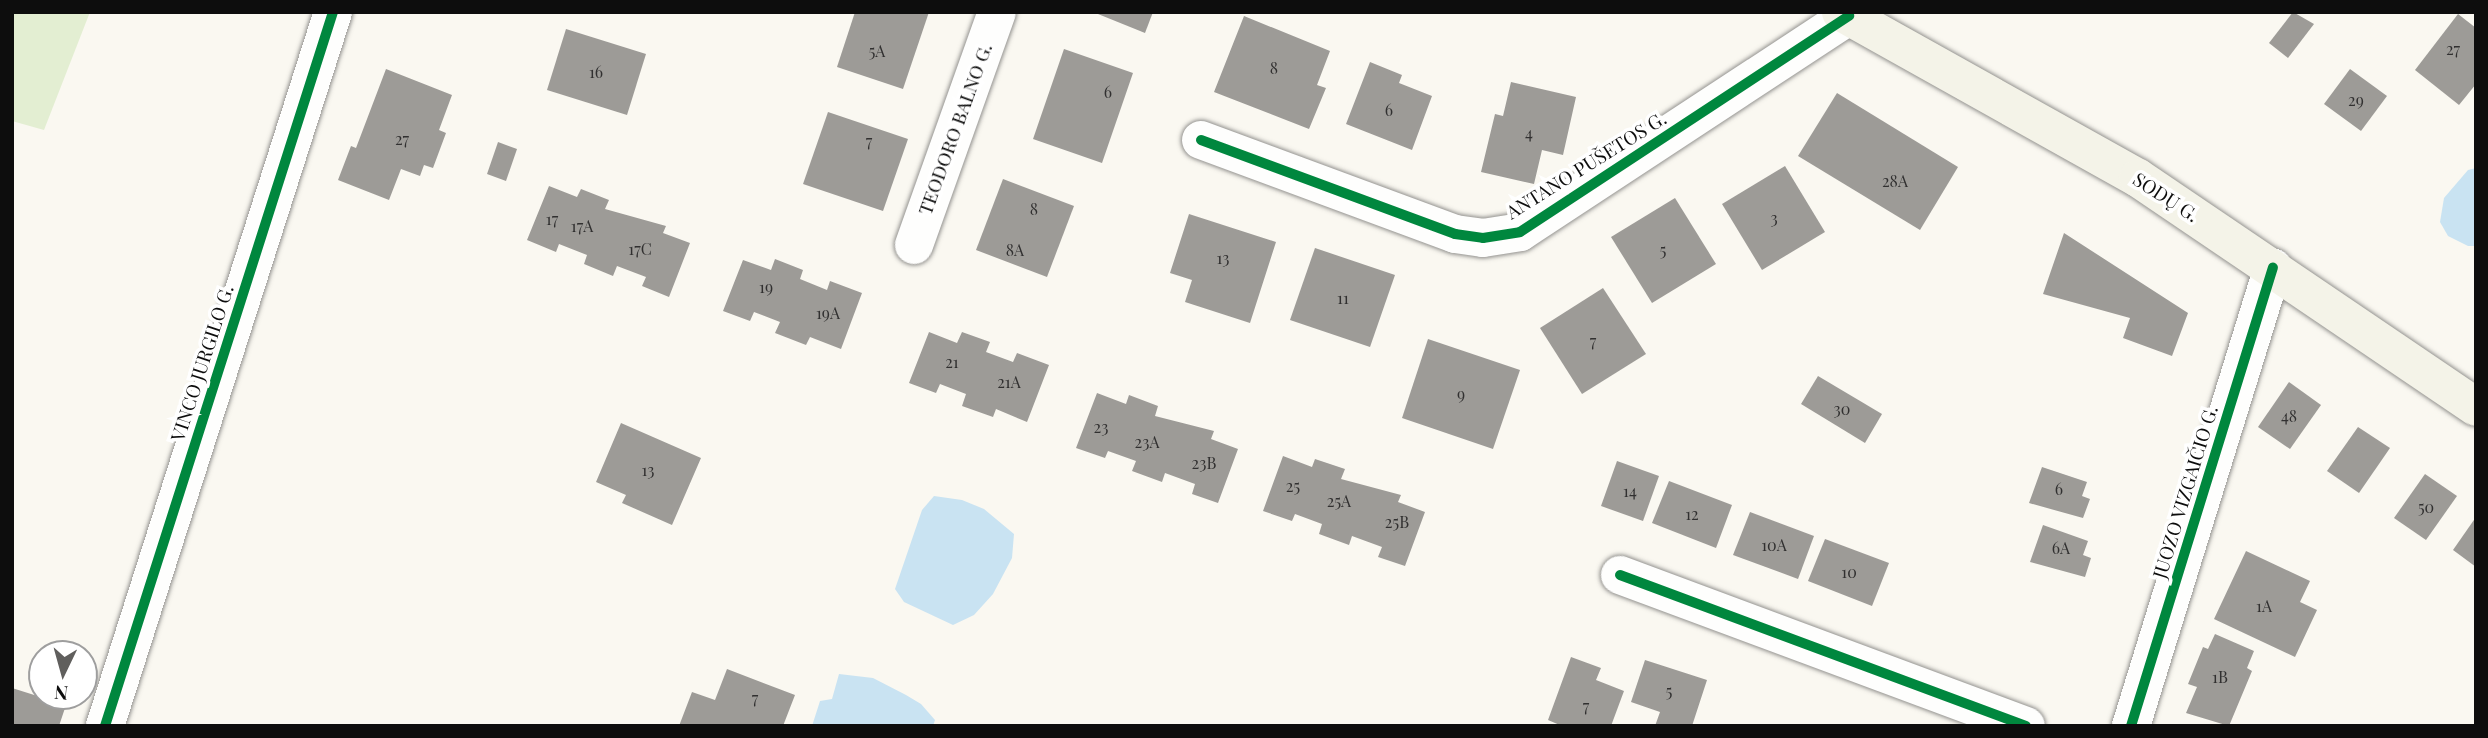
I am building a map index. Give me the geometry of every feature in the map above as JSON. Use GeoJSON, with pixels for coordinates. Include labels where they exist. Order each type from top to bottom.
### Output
{"type":"FeatureCollection","features":[{"type":"Feature","properties":{"kind":"main road","name":"SODŲ G."},"geometry":{"type":"LineString","coordinates":[[1845,14],[2104,158],[2273,268],[2476,407]]}},
{"type":"Feature","properties":{"kind":"street","name":"VINCO JURGILO G."},"geometry":{"type":"LineString","coordinates":[[105,726],[333,12]]}},
{"type":"Feature","properties":{"kind":"street","name":"TEODORO BALNO G."},"geometry":{"type":"LineString","coordinates":[[914,245],[997,12]]}},
{"type":"Feature","properties":{"kind":"street","name":"ANTANO PUŠETOS G."},"geometry":{"type":"LineString","coordinates":[[1201,140],[1455,234],[1483,238],[1520,232],[1845,14]]}},
{"type":"Feature","properties":{"kind":"street","name":"JUOZO VIZGAIČIO G."},"geometry":{"type":"LineString","coordinates":[[2131,726],[2273,268]]}},
{"type":"Feature","properties":{"kind":"street"},"geometry":{"type":"LineString","coordinates":[[1620,576],[2026,726]]}},
{"type":"Feature","properties":{"kind":"green space"},"geometry":{"type":"Polygon","coordinates":[[[12,12],[90,12],[44,130],[12,121],[12,12]]]}},
{"type":"Feature","properties":{"kind":"water"},"geometry":{"type":"Polygon","coordinates":[[[2476,168],[2476,246],[2468,246],[2448,236],[2440,222],[2444,198],[2468,170],[2476,168]]]}},
{"type":"Feature","properties":{"kind":"water"},"geometry":{"type":"Polygon","coordinates":[[[934,496],[962,500],[984,509],[1014,534],[1012,558],[993,594],[974,615],[953,625],[904,602],[895,589],[922,510],[934,496]]]}},
{"type":"Feature","properties":{"kind":"water"},"geometry":{"type":"Polygon","coordinates":[[[839,674],[873,678],[906,695],[921,704],[935,720],[933,726],[812,726],[820,701],[832,699],[839,674]]]}},
{"type":"Feature","properties":{"kind":"building"},"geometry":{"type":"Polygon","coordinates":[[[855,12],[929,12],[903,89],[837,67],[855,12]]]}},
{"type":"Feature","properties":{"kind":"building"},"geometry":{"type":"Polygon","coordinates":[[[1093,12],[1153,12],[1145,33],[1093,12]]]}},
{"type":"Feature","properties":{"kind":"building"},"geometry":{"type":"Polygon","coordinates":[[[2293,12],[2314,24],[2288,58],[2269,43],[2293,12]]]}},
{"type":"Feature","properties":{"kind":"building"},"geometry":{"type":"Polygon","coordinates":[[[2458,14],[2476,28],[2476,84],[2459,105],[2415,70],[2458,14]]]}},
{"type":"Feature","properties":{"kind":"building"},"geometry":{"type":"Polygon","coordinates":[[[1244,16],[1330,51],[1317,85],[1326,88],[1309,129],[1214,92],[1244,16]]]}},
{"type":"Feature","properties":{"kind":"building"},"geometry":{"type":"Polygon","coordinates":[[[566,29],[646,54],[627,115],[547,90],[566,29]]]}},
{"type":"Feature","properties":{"kind":"building"},"geometry":{"type":"Polygon","coordinates":[[[1064,49],[1133,73],[1102,163],[1033,139],[1064,49]]]}},
{"type":"Feature","properties":{"kind":"building"},"geometry":{"type":"Polygon","coordinates":[[[1370,62],[1402,75],[1399,83],[1432,96],[1412,150],[1346,124],[1370,62]]]}},
{"type":"Feature","properties":{"kind":"building"},"geometry":{"type":"Polygon","coordinates":[[[386,69],[452,95],[439,130],[446,133],[433,168],[424,165],[420,176],[401,169],[389,200],[338,180],[351,146],[356,148],[386,69]]]}},
{"type":"Feature","properties":{"kind":"building"},"geometry":{"type":"Polygon","coordinates":[[[2350,69],[2387,96],[2361,131],[2324,104],[2350,69]]]}},
{"type":"Feature","properties":{"kind":"building"},"geometry":{"type":"Polygon","coordinates":[[[1511,82],[1576,97],[1563,155],[1542,150],[1534,184],[1481,172],[1495,114],[1503,116],[1511,82]]]}},
{"type":"Feature","properties":{"kind":"building"},"geometry":{"type":"Polygon","coordinates":[[[1837,93],[1958,167],[1920,230],[1798,156],[1837,93]]]}},
{"type":"Feature","properties":{"kind":"building"},"geometry":{"type":"Polygon","coordinates":[[[828,112],[908,139],[883,211],[803,184],[828,112]]]}},
{"type":"Feature","properties":{"kind":"building"},"geometry":{"type":"Polygon","coordinates":[[[498,142],[517,149],[506,181],[487,174],[498,142]]]}},
{"type":"Feature","properties":{"kind":"building"},"geometry":{"type":"Polygon","coordinates":[[[1785,166],[1825,232],[1762,270],[1722,204],[1785,166]]]}},
{"type":"Feature","properties":{"kind":"building"},"geometry":{"type":"Polygon","coordinates":[[[1003,179],[1074,206],[1047,277],[976,250],[1003,179]]]}},
{"type":"Feature","properties":{"kind":"building"},"geometry":{"type":"Polygon","coordinates":[[[549,186],[577,197],[581,189],[609,200],[605,209],[666,226],[663,233],[690,243],[669,297],[642,286],[646,277],[617,266],[613,276],[584,264],[587,255],[559,244],[556,252],[527,240],[549,186]]]}},
{"type":"Feature","properties":{"kind":"building"},"geometry":{"type":"Polygon","coordinates":[[[1675,198],[1716,264],[1652,303],[1611,237],[1675,198]]]}},
{"type":"Feature","properties":{"kind":"building"},"geometry":{"type":"Polygon","coordinates":[[[1189,214],[1276,242],[1250,323],[1185,302],[1192,280],[1170,273],[1189,214]]]}},
{"type":"Feature","properties":{"kind":"building"},"geometry":{"type":"Polygon","coordinates":[[[2064,233],[2188,313],[2172,356],[2123,338],[2130,318],[2043,294],[2064,233]]]}},
{"type":"Feature","properties":{"kind":"building"},"geometry":{"type":"Polygon","coordinates":[[[1315,248],[1395,275],[1370,347],[1290,320],[1315,248]]]}},
{"type":"Feature","properties":{"kind":"building"},"geometry":{"type":"Polygon","coordinates":[[[775,259],[803,270],[800,279],[827,290],[830,281],[862,293],[841,349],[810,337],[806,345],[775,333],[780,322],[754,312],[750,321],[723,311],[743,260],[771,270],[775,259]]]}},
{"type":"Feature","properties":{"kind":"building"},"geometry":{"type":"Polygon","coordinates":[[[1603,288],[1646,354],[1582,394],[1540,328],[1603,288]]]}},
{"type":"Feature","properties":{"kind":"building"},"geometry":{"type":"Polygon","coordinates":[[[929,332],[957,343],[962,332],[990,342],[986,352],[1013,362],[1017,353],[1049,365],[1027,422],[996,409],[993,417],[962,406],[966,394],[940,384],[936,393],[909,383],[929,332]]]}},
{"type":"Feature","properties":{"kind":"building"},"geometry":{"type":"Polygon","coordinates":[[[1428,339],[1520,370],[1493,449],[1402,418],[1428,339]]]}},
{"type":"Feature","properties":{"kind":"building"},"geometry":{"type":"Polygon","coordinates":[[[1818,376],[1882,414],[1865,443],[1801,404],[1818,376]]]}},
{"type":"Feature","properties":{"kind":"building"},"geometry":{"type":"Polygon","coordinates":[[[2289,382],[2321,405],[2290,449],[2258,427],[2289,382]]]}},
{"type":"Feature","properties":{"kind":"building"},"geometry":{"type":"Polygon","coordinates":[[[1097,393],[1126,404],[1129,395],[1158,406],[1155,416],[1214,431],[1211,439],[1238,449],[1218,503],[1192,494],[1195,484],[1165,473],[1162,482],[1132,471],[1136,461],[1108,451],[1105,458],[1076,448],[1097,393]]]}},
{"type":"Feature","properties":{"kind":"building"},"geometry":{"type":"Polygon","coordinates":[[[621,423],[701,458],[672,525],[622,503],[626,495],[596,482],[621,423]]]}},
{"type":"Feature","properties":{"kind":"building"},"geometry":{"type":"Polygon","coordinates":[[[2358,427],[2390,448],[2359,493],[2327,471],[2358,427]]]}},
{"type":"Feature","properties":{"kind":"building"},"geometry":{"type":"Polygon","coordinates":[[[1283,456],[1312,467],[1315,459],[1345,469],[1341,479],[1401,495],[1398,502],[1425,512],[1405,566],[1378,557],[1382,547],[1352,536],[1349,545],[1319,534],[1322,524],[1295,514],[1292,521],[1263,511],[1283,456]]]}},
{"type":"Feature","properties":{"kind":"building"},"geometry":{"type":"Polygon","coordinates":[[[1617,461],[1659,476],[1643,521],[1601,506],[1617,461]]]}},
{"type":"Feature","properties":{"kind":"building"},"geometry":{"type":"Polygon","coordinates":[[[2042,467],[2087,482],[2082,496],[2090,499],[2083,518],[2029,503],[2042,467]]]}},
{"type":"Feature","properties":{"kind":"building"},"geometry":{"type":"Polygon","coordinates":[[[2425,474],[2457,496],[2426,540],[2394,518],[2425,474]]]}},
{"type":"Feature","properties":{"kind":"building"},"geometry":{"type":"Polygon","coordinates":[[[1669,481],[1732,505],[1716,548],[1652,523],[1669,481]]]}},
{"type":"Feature","properties":{"kind":"building"},"geometry":{"type":"Polygon","coordinates":[[[1750,512],[1814,536],[1798,579],[1733,555],[1750,512]]]}},
{"type":"Feature","properties":{"kind":"building"},"geometry":{"type":"Polygon","coordinates":[[[2476,517],[2476,567],[2453,550],[2476,517]]]}},
{"type":"Feature","properties":{"kind":"building"},"geometry":{"type":"Polygon","coordinates":[[[2043,525],[2088,541],[2083,555],[2091,558],[2085,577],[2030,562],[2043,525]]]}},
{"type":"Feature","properties":{"kind":"building"},"geometry":{"type":"Polygon","coordinates":[[[1825,539],[1889,563],[1872,606],[1808,581],[1825,539]]]}},
{"type":"Feature","properties":{"kind":"building"},"geometry":{"type":"Polygon","coordinates":[[[2246,551],[2310,581],[2300,602],[2317,610],[2295,657],[2214,619],[2246,551]]]}},
{"type":"Feature","properties":{"kind":"building"},"geometry":{"type":"Polygon","coordinates":[[[2215,634],[2254,651],[2247,668],[2252,671],[2229,726],[2186,713],[2197,687],[2188,684],[2203,647],[2208,649],[2215,634]]]}},
{"type":"Feature","properties":{"kind":"building"},"geometry":{"type":"Polygon","coordinates":[[[1571,657],[1601,668],[1596,680],[1624,691],[1611,726],[1562,726],[1548,720],[1571,657]]]}},
{"type":"Feature","properties":{"kind":"building"},"geometry":{"type":"Polygon","coordinates":[[[1645,660],[1707,680],[1692,726],[1655,726],[1660,712],[1631,702],[1645,660]]]}},
{"type":"Feature","properties":{"kind":"building"},"geometry":{"type":"Polygon","coordinates":[[[727,669],[795,695],[783,726],[679,726],[692,692],[715,700],[727,669]]]}},
{"type":"Feature","properties":{"kind":"building"},"geometry":{"type":"Polygon","coordinates":[[[12,688],[28,693],[28,710],[64,710],[59,726],[12,726],[12,688]]]}},
{"type":"Feature","properties":{"kind":"cycle path"},"geometry":{"type":"LineString","coordinates":[[105,726],[333,12]]}},
{"type":"Feature","properties":{"kind":"cycle path"},"geometry":{"type":"LineString","coordinates":[[1201,140],[1455,234],[1483,238],[1520,232],[1849,16]]}},
{"type":"Feature","properties":{"kind":"cycle path"},"geometry":{"type":"LineString","coordinates":[[2131,726],[2273,268]]}},
{"type":"Feature","properties":{"kind":"cycle path"},"geometry":{"type":"LineString","coordinates":[[1620,575],[2026,726]]}}]}
